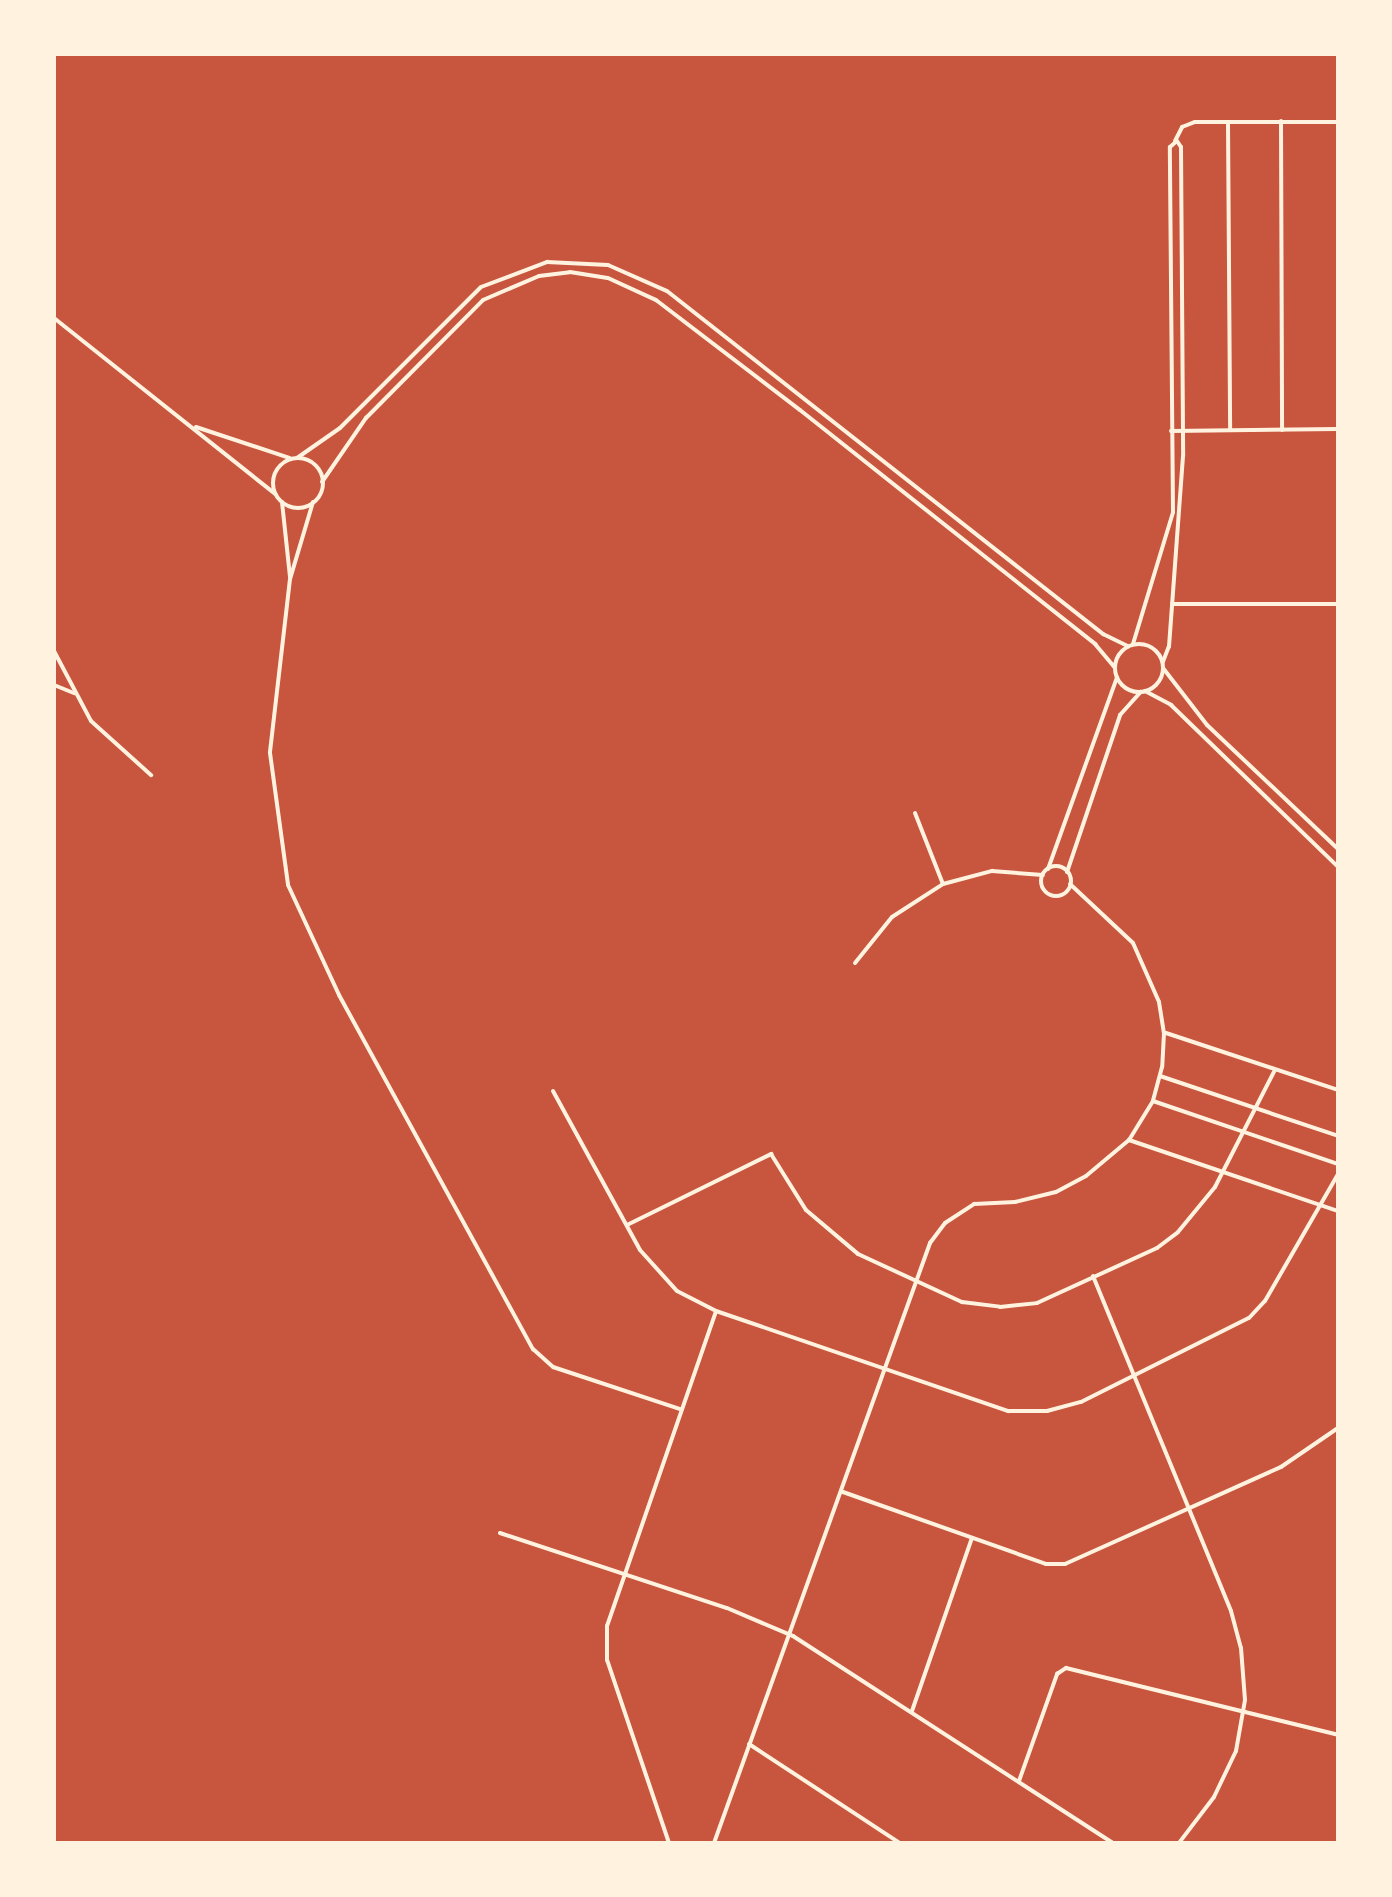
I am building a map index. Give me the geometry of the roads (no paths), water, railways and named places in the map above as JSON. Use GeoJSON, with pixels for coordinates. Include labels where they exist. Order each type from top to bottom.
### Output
{"type":"FeatureCollection","features":[{"type":"Feature","properties":{"kind":"street"},"geometry":{"type":"LineString","coordinates":[[1281,121],[1282,430]]}},
{"type":"Feature","properties":{"kind":"street"},"geometry":{"type":"LineString","coordinates":[[1228,122],[1230,430]]}},
{"type":"Feature","properties":{"kind":"street"},"geometry":{"type":"LineString","coordinates":[[1115,668],[1131,645],[1172,521],[1170,147],[1185,125],[1338,122]]}},
{"type":"Feature","properties":{"kind":"street"},"geometry":{"type":"LineString","coordinates":[[714,1843],[749,1744],[793,1636],[934,1236],[957,1212],[974,1204],[1015,1202],[1056,1192],[1095,1170],[1129,1140],[1153,1101],[1160,1076],[1164,1033],[1154,983],[1138,952],[1112,919],[1070,884],[1067,872],[1120,715],[1143,692],[1158,683],[1163,665],[1172,604],[1183,430],[1181,147],[1175,141]]}},
{"type":"Feature","properties":{"kind":"street"},"geometry":{"type":"LineString","coordinates":[[275,494],[275,472],[340,428],[481,287],[547,262],[608,265],[667,291],[1103,634],[1131,645],[1154,649],[1207,725],[1338,849]]}},
{"type":"Feature","properties":{"kind":"street"},"geometry":{"type":"LineString","coordinates":[[680,1409],[567,1373],[533,1349],[339,995],[288,885],[270,753],[290,579],[313,502],[322,482],[366,418],[483,300],[539,276],[570,272],[608,278],[656,300],[1088,638],[1115,668],[1117,677],[1129,690],[1143,692],[1171,705],[1338,867]]}},
{"type":"Feature","properties":{"kind":"street"},"geometry":{"type":"LineString","coordinates":[[54,318],[282,502],[298,507],[313,502]]}},
{"type":"Feature","properties":{"kind":"street"},"geometry":{"type":"LineString","coordinates":[[177,416],[217,437],[313,463],[322,482]]}},
{"type":"Feature","properties":{"kind":"street"},"geometry":{"type":"LineString","coordinates":[[1171,431],[1338,429]]}},
{"type":"Feature","properties":{"kind":"street"},"geometry":{"type":"LineString","coordinates":[[282,502],[290,579]]}},
{"type":"Feature","properties":{"kind":"street"},"geometry":{"type":"LineString","coordinates":[[1172,604],[1338,604]]}},
{"type":"Feature","properties":{"kind":"street"},"geometry":{"type":"LineString","coordinates":[[54,651],[75,694],[99,731],[151,775]]}},
{"type":"Feature","properties":{"kind":"street"},"geometry":{"type":"LineString","coordinates":[[1070,884],[1063,894],[1051,895],[1042,887],[1043,875],[1048,869],[1117,677]]}},
{"type":"Feature","properties":{"kind":"street"},"geometry":{"type":"LineString","coordinates":[[54,685],[75,694]]}},
{"type":"Feature","properties":{"kind":"street"},"geometry":{"type":"LineString","coordinates":[[915,813],[943,884]]}},
{"type":"Feature","properties":{"kind":"street"},"geometry":{"type":"LineString","coordinates":[[1048,869],[1067,872]]}},
{"type":"Feature","properties":{"kind":"street"},"geometry":{"type":"LineString","coordinates":[[855,963],[892,917],[943,884],[992,871],[1043,875]]}},
{"type":"Feature","properties":{"kind":"street"},"geometry":{"type":"LineString","coordinates":[[1164,1033],[1338,1090]]}},
{"type":"Feature","properties":{"kind":"street"},"geometry":{"type":"LineString","coordinates":[[627,1225],[771,1154],[798,1200],[824,1230],[858,1254],[962,1302],[1012,1306],[1037,1303],[1168,1241],[1196,1213],[1223,1172],[1275,1070]]}},
{"type":"Feature","properties":{"kind":"street"},"geometry":{"type":"LineString","coordinates":[[1160,1076],[1338,1136]]}},
{"type":"Feature","properties":{"kind":"street"},"geometry":{"type":"LineString","coordinates":[[553,1091],[627,1225],[667,1283],[716,1311],[1021,1412],[1070,1406],[1134,1377],[1256,1312],[1338,1174]]}},
{"type":"Feature","properties":{"kind":"street"},"geometry":{"type":"LineString","coordinates":[[1153,1101],[1338,1164]]}},
{"type":"Feature","properties":{"kind":"street"},"geometry":{"type":"LineString","coordinates":[[1129,1140],[1338,1211]]}},
{"type":"Feature","properties":{"kind":"street"},"geometry":{"type":"LineString","coordinates":[[1093,1276],[1235,1624],[1244,1712],[1226,1776],[1179,1843]]}},
{"type":"Feature","properties":{"kind":"street"},"geometry":{"type":"LineString","coordinates":[[669,1843],[607,1660],[609,1617],[716,1311]]}},
{"type":"Feature","properties":{"kind":"street"},"geometry":{"type":"LineString","coordinates":[[843,1492],[1046,1564],[1065,1564],[1281,1467],[1338,1428]]}},
{"type":"Feature","properties":{"kind":"street"},"geometry":{"type":"LineString","coordinates":[[500,1533],[624,1573],[793,1636],[1113,1843]]}},
{"type":"Feature","properties":{"kind":"street"},"geometry":{"type":"LineString","coordinates":[[912,1711],[972,1538]]}},
{"type":"Feature","properties":{"kind":"street"},"geometry":{"type":"LineString","coordinates":[[1019,1781],[1057,1674],[1066,1668],[1338,1735]]}},
{"type":"Feature","properties":{"kind":"street"},"geometry":{"type":"LineString","coordinates":[[749,1744],[900,1843]]}}]}
